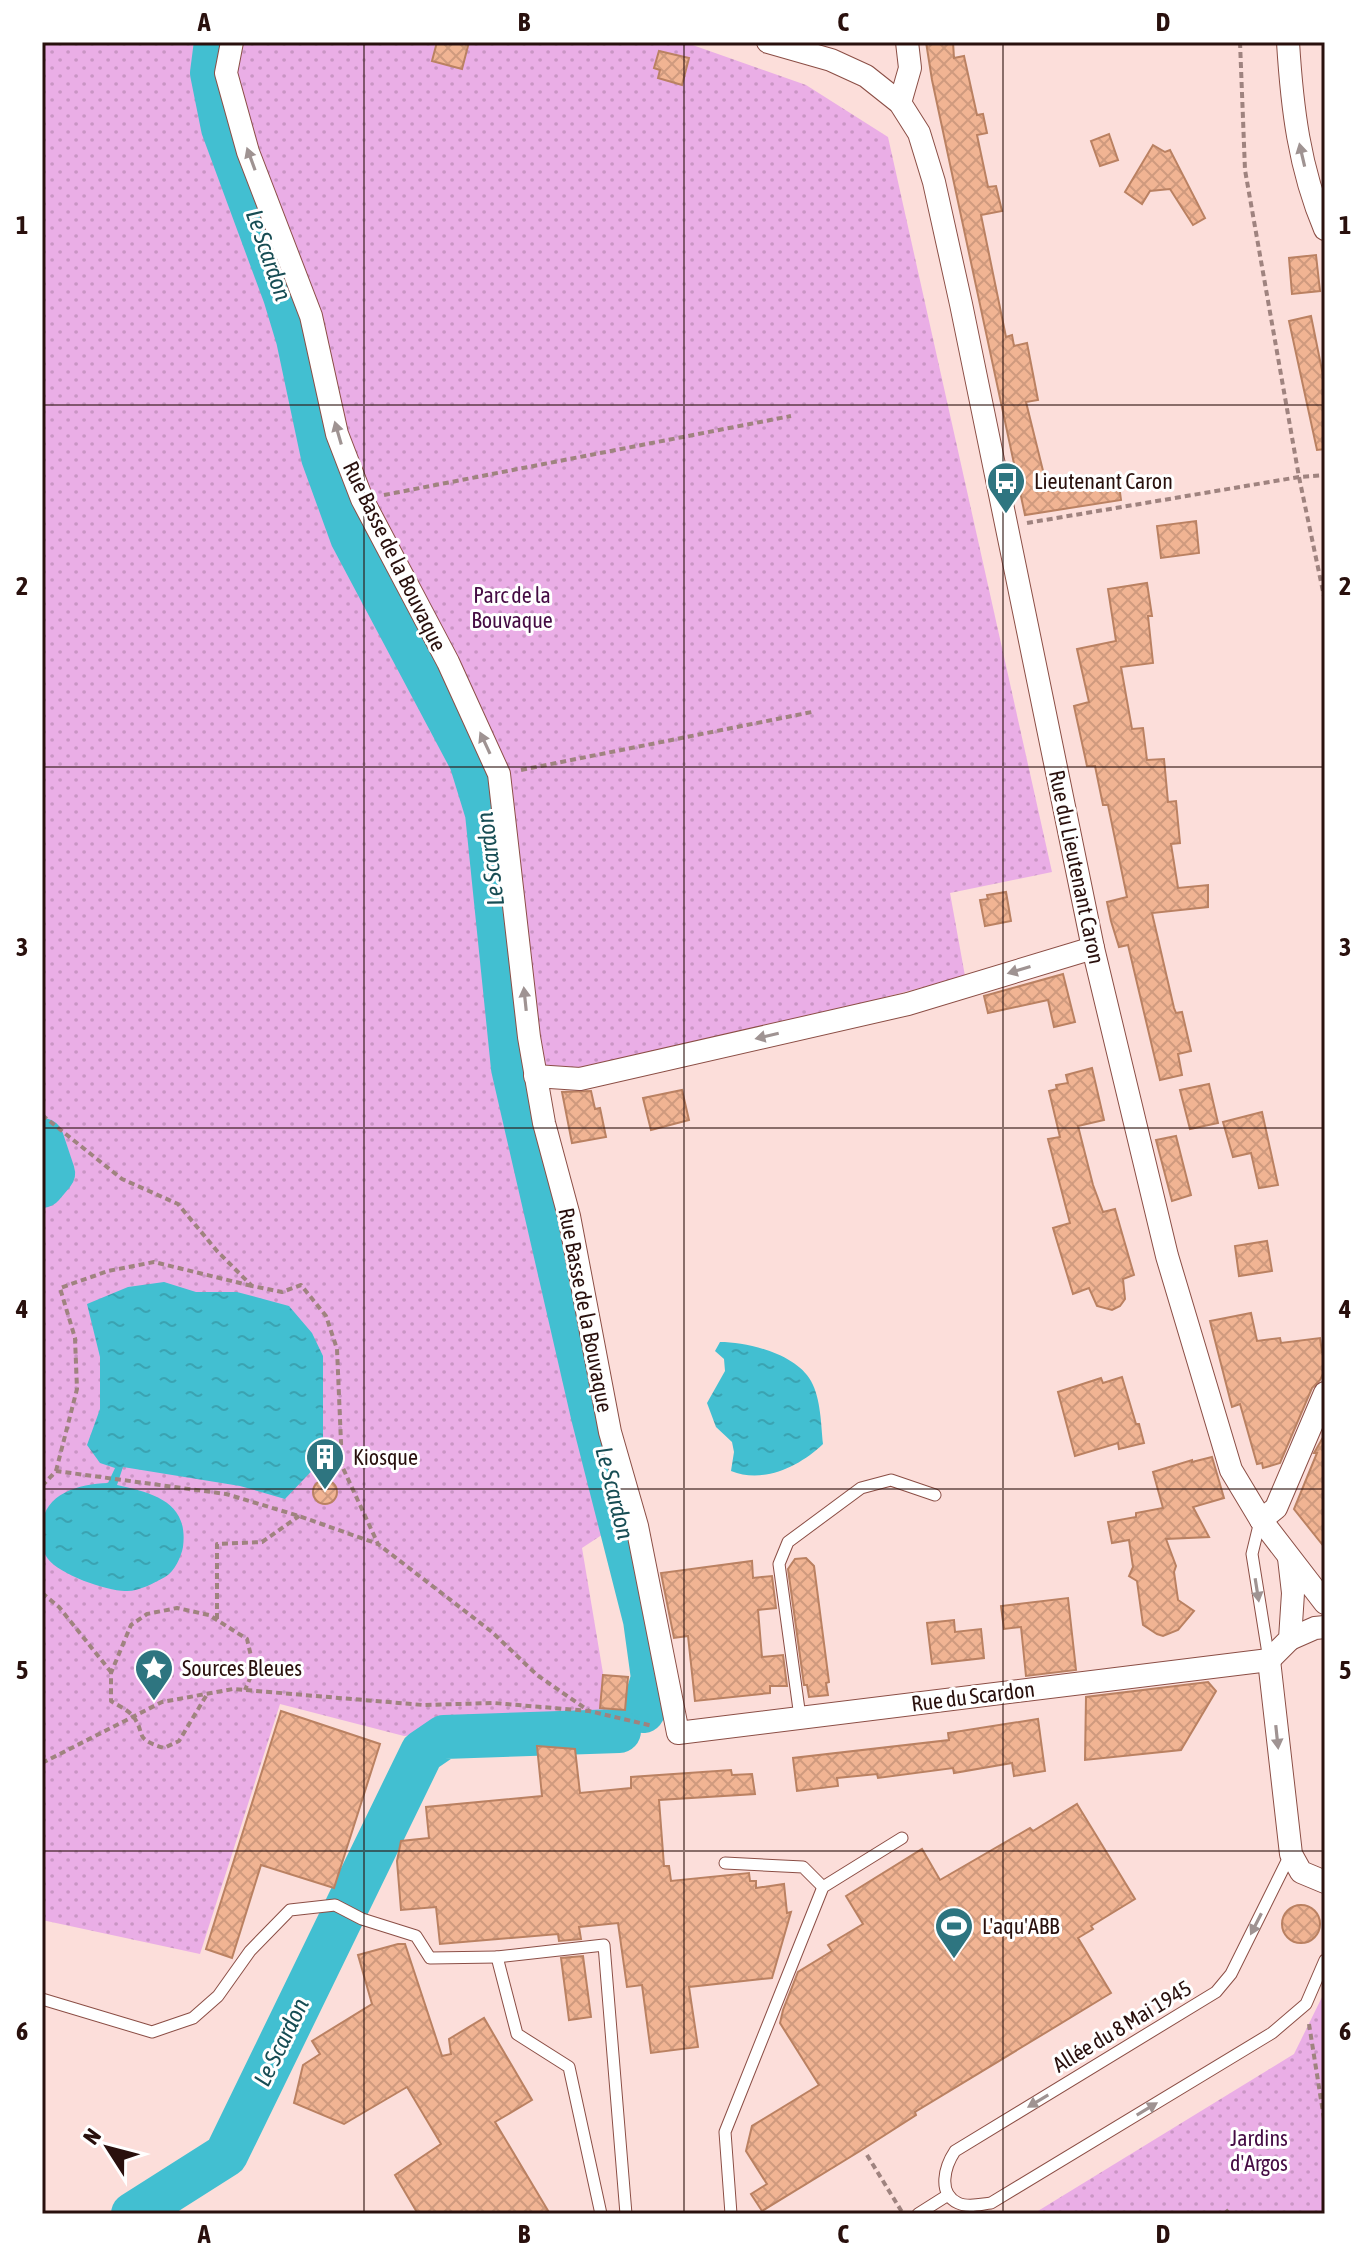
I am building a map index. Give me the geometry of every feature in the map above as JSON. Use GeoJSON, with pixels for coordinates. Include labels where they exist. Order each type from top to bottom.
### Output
{"type":"FeatureCollection","features":[{"type":"Feature","properties":{"kind":"street","name":"Rue Basse de la Bouvaque"},"geometry":{"type":"LineString","coordinates":[[232,42],[226,73],[248,152],[311,316],[337,434],[362,499],[448,662],[499,774],[535,1076],[569,1216],[610,1432],[637,1526],[678,1733]]}},
{"type":"Feature","properties":{"kind":"street"},"geometry":{"type":"LineString","coordinates":[[768,42],[831,60],[866,76],[900,103],[910,68],[907,42]]}},
{"type":"Feature","properties":{"kind":"street"},"geometry":{"type":"LineString","coordinates":[[1288,42],[1292,109],[1313,201],[1325,229]]}},
{"type":"Feature","properties":{"kind":"street","name":"Rue du Lieutenant Caron"},"geometry":{"type":"LineString","coordinates":[[900,103],[919,133],[934,182],[1093,948],[1167,1256],[1231,1470],[1261,1520],[1325,1603]]}},
{"type":"Feature","properties":{"kind":"street"},"geometry":{"type":"LineString","coordinates":[[535,1076],[580,1079],[908,1004],[1093,948]]}},
{"type":"Feature","properties":{"kind":"street"},"geometry":{"type":"LineString","coordinates":[[1261,1520],[1276,1508],[1325,1393]]}},
{"type":"Feature","properties":{"kind":"street"},"geometry":{"type":"LineString","coordinates":[[1288,1555],[1293,1593],[1290,1639]]}},
{"type":"Feature","properties":{"kind":"street"},"geometry":{"type":"LineString","coordinates":[[1325,1627],[1290,1639],[1269,1660],[1291,1854],[1301,1872],[1325,1882]]}},
{"type":"Feature","properties":{"kind":"street","name":"Rue du Scardon"},"geometry":{"type":"LineString","coordinates":[[678,1733],[1269,1660]]}},
{"type":"Feature","properties":{"kind":"lane"},"geometry":{"type":"LineString","coordinates":[[800,1717],[779,1564],[788,1542],[861,1488],[891,1480],[935,1495]]}},
{"type":"Feature","properties":{"kind":"lane"},"geometry":{"type":"LineString","coordinates":[[1261,1520],[1252,1554],[1269,1660]]}},
{"type":"Feature","properties":{"kind":"lane"},"geometry":{"type":"LineString","coordinates":[[731,2214],[725,2132],[823,1887],[902,1838]]}},
{"type":"Feature","properties":{"kind":"lane","name":"Allée du 8 Mai 1945"},"geometry":{"type":"LineString","coordinates":[[948,2195],[945,2179],[947,2163],[955,2151],[1216,1992],[1231,1974],[1291,1854]]}},
{"type":"Feature","properties":{"kind":"lane"},"geometry":{"type":"LineString","coordinates":[[725,1863],[803,1867],[823,1887]]}},
{"type":"Feature","properties":{"kind":"lane"},"geometry":{"type":"LineString","coordinates":[[42,1999],[152,2032],[193,2018],[218,1996],[250,1951],[290,1910],[335,1905],[362,1919],[416,1936],[430,1958],[497,1957],[604,1945],[626,2214]]}},
{"type":"Feature","properties":{"kind":"lane"},"geometry":{"type":"LineString","coordinates":[[497,1957],[517,2034],[569,2067],[601,2214]]}},
{"type":"Feature","properties":{"kind":"lane"},"geometry":{"type":"LineString","coordinates":[[918,2214],[948,2195],[959,2204],[991,2203],[1272,2033],[1306,2004],[1325,1960]]}},
{"type":"Feature","properties":{"kind":"path"},"geometry":{"type":"LineString","coordinates":[[1240,42],[1245,170],[1299,477],[1325,601]]}},
{"type":"Feature","properties":{"kind":"path"},"geometry":{"type":"LineString","coordinates":[[362,499],[791,416]]}},
{"type":"Feature","properties":{"kind":"path"},"geometry":{"type":"LineString","coordinates":[[1008,527],[1325,475]]}},
{"type":"Feature","properties":{"kind":"path"},"geometry":{"type":"LineString","coordinates":[[499,774],[812,712]]}},
{"type":"Feature","properties":{"kind":"path"},"geometry":{"type":"LineString","coordinates":[[42,1115],[122,1179],[178,1204],[217,1251],[252,1286]]}},
{"type":"Feature","properties":{"kind":"path"},"geometry":{"type":"LineString","coordinates":[[42,1486],[56,1471],[77,1389],[75,1338],[60,1288],[108,1271],[154,1262],[282,1292],[301,1285],[326,1316],[337,1349],[342,1466],[378,1544]]}},
{"type":"Feature","properties":{"kind":"path"},"geometry":{"type":"LineString","coordinates":[[56,1471],[226,1494],[378,1544],[492,1632],[537,1675],[589,1711]]}},
{"type":"Feature","properties":{"kind":"path"},"geometry":{"type":"LineString","coordinates":[[217,1619],[217,1544],[262,1542],[299,1516]]}},
{"type":"Feature","properties":{"kind":"path"},"geometry":{"type":"LineString","coordinates":[[42,1593],[59,1607],[111,1673]]}},
{"type":"Feature","properties":{"kind":"path"},"geometry":{"type":"LineString","coordinates":[[207,1694],[179,1741],[164,1748],[140,1736],[133,1716],[111,1701],[111,1673],[131,1625],[147,1614],[177,1608],[217,1619],[247,1639],[254,1669],[245,1690]]}},
{"type":"Feature","properties":{"kind":"path"},"geometry":{"type":"LineString","coordinates":[[42,1763],[162,1702],[233,1689],[423,1705],[494,1703],[589,1711],[678,1733]]}},
{"type":"Feature","properties":{"kind":"path"},"geometry":{"type":"LineString","coordinates":[[1306,2004],[1325,2125]]}},
{"type":"Feature","properties":{"kind":"path"},"geometry":{"type":"LineString","coordinates":[[867,2155],[903,2214]]}},
{"type":"Feature","properties":{"kind":"path"},"geometry":{"type":"LineString","coordinates":[[1224,2214],[1231,2208]]}},
{"type":"Feature","properties":{"kind":"green space","name":"Parc de la Bouvaque"},"geometry":{"type":"Polygon","coordinates":[[[42,42],[684,42],[806,85],[888,137],[1052,872],[950,893],[965,976],[531,1091],[623,1521],[582,1548],[611,1721],[404,1736],[280,1704],[200,1954],[42,1920],[42,42]]]}},
{"type":"Feature","properties":{"kind":"green space","name":"Jardins d'Argos"},"geometry":{"type":"Polygon","coordinates":[[[1325,1991],[1325,2214],[1033,2214],[1294,2054],[1325,1991]]]}},
{"type":"Feature","properties":{"kind":"water"},"geometry":{"type":"Polygon","coordinates":[[[164,1282],[196,1292],[237,1292],[289,1306],[312,1333],[323,1356],[323,1459],[285,1499],[240,1486],[123,1467],[117,1485],[155,1496],[174,1509],[183,1531],[183,1547],[177,1564],[165,1577],[135,1590],[117,1590],[72,1576],[54,1565],[44,1552],[42,1529],[48,1507],[55,1499],[74,1489],[108,1483],[115,1468],[100,1463],[87,1445],[100,1409],[100,1357],[87,1304],[128,1287],[164,1282]]]}},
{"type":"Feature","properties":{"kind":"water"},"geometry":{"type":"Polygon","coordinates":[[[720,1342],[770,1351],[804,1372],[817,1396],[823,1444],[803,1460],[780,1471],[756,1476],[731,1471],[732,1442],[716,1427],[707,1403],[725,1371],[724,1359],[715,1351],[720,1342]]]}},
{"type":"Feature","properties":{"kind":"building"},"geometry":{"type":"Polygon","coordinates":[[[437,42],[469,42],[462,69],[432,61],[437,42]]]}},
{"type":"Feature","properties":{"kind":"building"},"geometry":{"type":"Polygon","coordinates":[[[926,42],[953,42],[954,58],[964,56],[977,115],[983,114],[987,133],[977,135],[988,187],[996,186],[1002,211],[981,215],[1006,337],[1012,335],[1014,346],[1027,343],[1038,400],[1026,402],[1048,491],[1119,485],[1121,500],[1025,515],[926,42]]]}},
{"type":"Feature","properties":{"kind":"building"},"geometry":{"type":"Polygon","coordinates":[[[659,51],[689,58],[682,85],[658,78],[660,70],[654,68],[659,51]]]}},
{"type":"Feature","properties":{"kind":"building"},"geometry":{"type":"Polygon","coordinates":[[[1109,134],[1118,160],[1100,166],[1091,141],[1109,134]]]}},
{"type":"Feature","properties":{"kind":"building"},"geometry":{"type":"Polygon","coordinates":[[[1153,145],[1165,152],[1170,150],[1205,218],[1193,225],[1170,189],[1150,191],[1142,204],[1125,192],[1153,145]]]}},
{"type":"Feature","properties":{"kind":"building"},"geometry":{"type":"Polygon","coordinates":[[[1316,255],[1320,291],[1292,294],[1289,258],[1316,255]]]}},
{"type":"Feature","properties":{"kind":"building"},"geometry":{"type":"Polygon","coordinates":[[[1311,316],[1325,385],[1325,449],[1317,450],[1289,321],[1311,316]]]}},
{"type":"Feature","properties":{"kind":"building"},"geometry":{"type":"Polygon","coordinates":[[[1196,521],[1199,553],[1161,558],[1157,526],[1196,521]]]}},
{"type":"Feature","properties":{"kind":"building"},"geometry":{"type":"Polygon","coordinates":[[[1147,583],[1152,616],[1148,616],[1153,663],[1121,667],[1132,729],[1143,728],[1147,760],[1164,759],[1168,802],[1176,801],[1180,843],[1171,844],[1178,888],[1208,885],[1208,907],[1152,913],[1174,1008],[1176,1013],[1182,1012],[1191,1051],[1178,1054],[1182,1075],[1160,1080],[1128,945],[1119,947],[1111,921],[1107,902],[1127,897],[1108,805],[1103,805],[1095,766],[1087,766],[1074,706],[1089,702],[1077,649],[1116,641],[1108,589],[1147,583]]]}},
{"type":"Feature","properties":{"kind":"building"},"geometry":{"type":"Polygon","coordinates":[[[1006,892],[1011,921],[985,926],[980,900],[988,899],[987,895],[1006,892]]]}},
{"type":"Feature","properties":{"kind":"building"},"geometry":{"type":"Polygon","coordinates":[[[1063,974],[1075,1022],[1054,1027],[1048,1000],[988,1013],[984,996],[1063,974]]]}},
{"type":"Feature","properties":{"kind":"building"},"geometry":{"type":"Polygon","coordinates":[[[1092,1068],[1104,1120],[1078,1126],[1103,1212],[1115,1209],[1134,1275],[1123,1279],[1125,1299],[1112,1310],[1097,1306],[1089,1288],[1073,1294],[1053,1228],[1070,1223],[1048,1139],[1060,1137],[1049,1091],[1057,1089],[1056,1085],[1068,1083],[1066,1075],[1092,1068]]]}},
{"type":"Feature","properties":{"kind":"building"},"geometry":{"type":"Polygon","coordinates":[[[1209,1084],[1218,1123],[1190,1129],[1180,1090],[1209,1084]]]}},
{"type":"Feature","properties":{"kind":"building"},"geometry":{"type":"Polygon","coordinates":[[[682,1090],[689,1120],[651,1130],[643,1098],[682,1090]]]}},
{"type":"Feature","properties":{"kind":"building"},"geometry":{"type":"Polygon","coordinates":[[[591,1091],[595,1109],[600,1108],[606,1137],[572,1143],[562,1092],[591,1091]]]}},
{"type":"Feature","properties":{"kind":"building"},"geometry":{"type":"Polygon","coordinates":[[[1262,1112],[1278,1185],[1259,1188],[1251,1153],[1233,1157],[1223,1122],[1262,1112]]]}},
{"type":"Feature","properties":{"kind":"building"},"geometry":{"type":"Polygon","coordinates":[[[1176,1136],[1191,1195],[1172,1201],[1156,1140],[1176,1136]]]}},
{"type":"Feature","properties":{"kind":"building"},"geometry":{"type":"Polygon","coordinates":[[[1267,1241],[1272,1271],[1239,1276],[1235,1246],[1267,1241]]]}},
{"type":"Feature","properties":{"kind":"building"},"geometry":{"type":"Polygon","coordinates":[[[1251,1313],[1257,1341],[1280,1338],[1281,1343],[1320,1338],[1322,1352],[1325,1352],[1325,1370],[1312,1388],[1280,1463],[1263,1468],[1262,1463],[1257,1464],[1240,1404],[1232,1407],[1210,1321],[1251,1313]]]}},
{"type":"Feature","properties":{"kind":"building"},"geometry":{"type":"Polygon","coordinates":[[[1122,1377],[1144,1443],[1119,1449],[1118,1443],[1075,1456],[1058,1392],[1101,1378],[1103,1383],[1122,1377]]]}},
{"type":"Feature","properties":{"kind":"building"},"geometry":{"type":"Polygon","coordinates":[[[1325,1434],[1325,1548],[1294,1509],[1317,1453],[1314,1453],[1325,1434]]]}},
{"type":"Feature","properties":{"kind":"building"},"geometry":{"type":"Polygon","coordinates":[[[1212,1457],[1224,1498],[1193,1507],[1209,1537],[1166,1539],[1176,1566],[1178,1600],[1194,1611],[1178,1630],[1163,1636],[1143,1625],[1137,1581],[1129,1576],[1133,1567],[1129,1540],[1112,1543],[1108,1522],[1163,1508],[1153,1472],[1212,1457]]]}},
{"type":"Feature","properties":{"kind":"building","name":"Kiosque"},"geometry":{"type":"Polygon","coordinates":[[[325,1480],[333,1484],[337,1492],[333,1500],[325,1504],[317,1500],[313,1492],[317,1484],[325,1480]]]}},
{"type":"Feature","properties":{"kind":"building"},"geometry":{"type":"Polygon","coordinates":[[[806,1558],[814,1566],[829,1682],[826,1683],[828,1695],[809,1697],[807,1685],[804,1685],[788,1569],[795,1559],[806,1558]]]}},
{"type":"Feature","properties":{"kind":"building"},"geometry":{"type":"Polygon","coordinates":[[[752,1561],[753,1578],[772,1576],[776,1608],[758,1610],[762,1657],[783,1655],[787,1686],[770,1686],[770,1693],[695,1701],[688,1636],[674,1638],[661,1573],[752,1561]]]}},
{"type":"Feature","properties":{"kind":"building"},"geometry":{"type":"Polygon","coordinates":[[[1068,1598],[1076,1670],[1026,1676],[1021,1627],[1004,1629],[1001,1606],[1068,1598]]]}},
{"type":"Feature","properties":{"kind":"building"},"geometry":{"type":"Polygon","coordinates":[[[954,1620],[955,1632],[981,1629],[984,1658],[932,1664],[927,1623],[954,1620]]]}},
{"type":"Feature","properties":{"kind":"building"},"geometry":{"type":"Polygon","coordinates":[[[603,1675],[628,1677],[625,1710],[600,1708],[603,1675]]]}},
{"type":"Feature","properties":{"kind":"building"},"geometry":{"type":"Polygon","coordinates":[[[1208,1682],[1216,1691],[1181,1750],[1085,1760],[1086,1697],[1208,1682]]]}},
{"type":"Feature","properties":{"kind":"building"},"geometry":{"type":"Polygon","coordinates":[[[281,1711],[380,1744],[334,1888],[261,1865],[232,1958],[206,1949],[281,1711]]]}},
{"type":"Feature","properties":{"kind":"building"},"geometry":{"type":"Polygon","coordinates":[[[1038,1719],[1045,1771],[1014,1776],[1012,1763],[954,1773],[953,1768],[878,1778],[877,1774],[837,1778],[838,1786],[797,1791],[793,1758],[949,1740],[948,1733],[1038,1719]]]}},
{"type":"Feature","properties":{"kind":"building"},"geometry":{"type":"Polygon","coordinates":[[[537,1746],[575,1749],[580,1793],[631,1788],[631,1777],[731,1770],[732,1775],[752,1774],[755,1794],[659,1800],[664,1866],[669,1866],[671,1881],[749,1873],[750,1881],[756,1881],[756,1888],[784,1884],[787,1913],[791,1912],[772,1978],[689,1987],[698,2047],[651,2053],[642,1985],[627,1987],[618,1923],[579,1927],[581,1939],[559,1941],[558,1934],[440,1944],[436,1907],[401,1910],[397,1861],[401,1841],[429,1838],[426,1807],[542,1796],[537,1746]]]}},
{"type":"Feature","properties":{"kind":"building","name":"L'aqu'ABB"},"geometry":{"type":"Polygon","coordinates":[[[1077,1804],[1135,1899],[1091,1926],[1093,1929],[1078,1938],[1111,1993],[915,2112],[916,2115],[762,2211],[751,2194],[767,2184],[746,2151],[752,2126],[819,2085],[780,2023],[798,1972],[832,1951],[828,1945],[863,1924],[846,1896],[922,1849],[940,1880],[1077,1804]]]}},
{"type":"Feature","properties":{"kind":"building"},"geometry":{"type":"Polygon","coordinates":[[[1301,1905],[1314,1911],[1320,1924],[1314,1937],[1301,1943],[1288,1937],[1282,1924],[1288,1911],[1301,1905]]]}},
{"type":"Feature","properties":{"kind":"building"},"geometry":{"type":"Polygon","coordinates":[[[405,1944],[442,2056],[451,2054],[449,2039],[484,2018],[532,2100],[495,2122],[550,2214],[418,2214],[395,2175],[441,2144],[407,2087],[344,2124],[294,2103],[303,2065],[320,2054],[312,2041],[372,2004],[358,1955],[405,1944]]]}},
{"type":"Feature","properties":{"kind":"building"},"geometry":{"type":"Polygon","coordinates":[[[583,1956],[591,2017],[569,2020],[561,1958],[583,1956]]]}},
{"type":"Feature","properties":{"kind":"waterway","name":"Le Scardon"},"geometry":{"type":"LineString","coordinates":[[216,42],[212,73],[223,128],[285,296],[298,339],[323,457],[352,537],[471,761],[487,813],[513,1068],[593,1416],[645,1620],[653,1678],[643,1711]]}},
{"type":"Feature","properties":{"kind":"waterway"},"geometry":{"type":"LineString","coordinates":[[42,1140],[53,1173],[42,1186]]}},
{"type":"Feature","properties":{"kind":"waterway","name":"Le Scardon"},"geometry":{"type":"LineString","coordinates":[[133,2214],[226,2155],[422,1752],[444,1737],[619,1731]]}},
{"type":"Feature","properties":{"kind":"place","name":"Lieutenant Caron"},"geometry":{"type":"Point","coordinates":[1006,515]}},
{"type":"Feature","properties":{"kind":"place","name":"Kiosque"},"geometry":{"type":"Point","coordinates":[325,1491]}},
{"type":"Feature","properties":{"kind":"place","name":"Sources Bleues"},"geometry":{"type":"Point","coordinates":[154,1702]}},
{"type":"Feature","properties":{"kind":"place","name":"L'aqu'ABB"},"geometry":{"type":"Point","coordinates":[954,1960]}}]}
